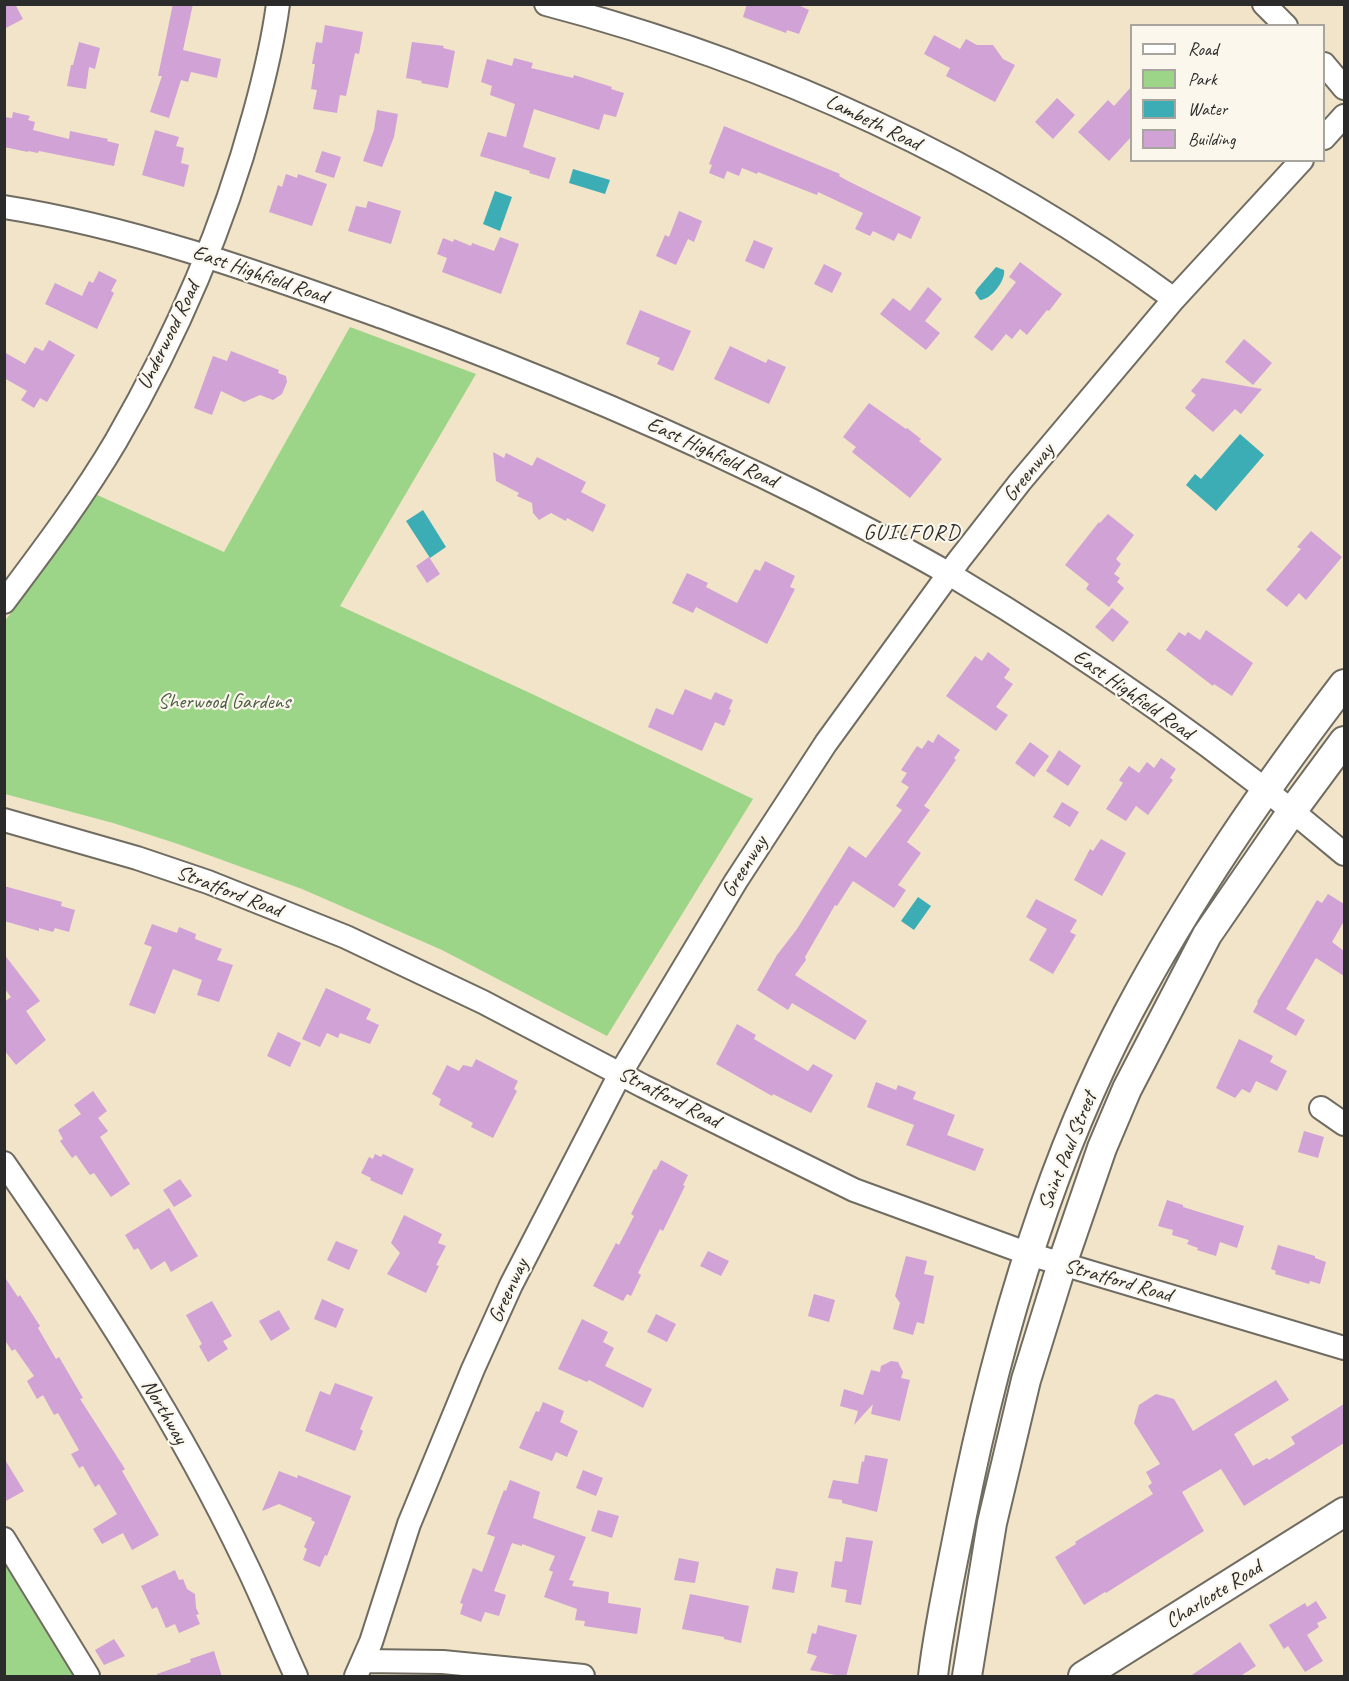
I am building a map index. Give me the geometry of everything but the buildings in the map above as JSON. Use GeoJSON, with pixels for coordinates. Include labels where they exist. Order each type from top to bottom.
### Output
{"type":"FeatureCollection","features":[{"type":"Feature","properties":{"kind":"main road","name":"Saint Paul Street"},"geometry":{"type":"LineString","coordinates":[[933,1677],[945,1599],[990,1389],[1029,1254],[1060,1166],[1089,1096],[1127,1015],[1174,928],[1266,790],[1344,684]]}},
{"type":"Feature","properties":{"kind":"main road","name":"Saint Paul Street"},"geometry":{"type":"LineString","coordinates":[[968,1677],[992,1522],[1026,1380],[1062,1264],[1102,1148],[1127,1089],[1207,935],[1293,810],[1344,741]]}},
{"type":"Feature","properties":{"kind":"main road","name":"Charlcote Road"},"geometry":{"type":"LineString","coordinates":[[1083,1677],[1344,1512]]}},
{"type":"Feature","properties":{"kind":"street","name":"Underwood Road"},"geometry":{"type":"LineString","coordinates":[[4,602],[67,517],[116,441],[178,320],[207,256],[230,196],[262,86],[278,4]]}},
{"type":"Feature","properties":{"kind":"street","name":"Lambeth Road"},"geometry":{"type":"LineString","coordinates":[[546,4],[727,60],[814,95],[970,171],[1082,234],[1174,299]]}},
{"type":"Feature","properties":{"kind":"street"},"geometry":{"type":"LineString","coordinates":[[1264,4],[1284,24]]}},
{"type":"Feature","properties":{"kind":"street"},"geometry":{"type":"LineString","coordinates":[[1325,66],[1344,88]]}},
{"type":"Feature","properties":{"kind":"street"},"geometry":{"type":"LineString","coordinates":[[1325,136],[1344,116]]}},
{"type":"Feature","properties":{"kind":"street","name":"Greenway"},"geometry":{"type":"LineString","coordinates":[[359,1669],[409,1524],[473,1369],[511,1285],[620,1074],[736,881],[792,794],[948,573],[1020,482],[1174,299],[1300,162]]}},
{"type":"Feature","properties":{"kind":"street","name":"East Highfield Road"},"geometry":{"type":"LineString","coordinates":[[4,207],[70,218],[207,256],[480,353],[581,394],[758,474],[948,573],[1153,707],[1293,810],[1344,854]]}},
{"type":"Feature","properties":{"kind":"street","name":"Stratford Road"},"geometry":{"type":"LineString","coordinates":[[4,820],[137,858],[208,882],[336,933],[483,1002],[620,1074],[854,1190],[1029,1254],[1344,1348]]}},
{"type":"Feature","properties":{"kind":"street"},"geometry":{"type":"LineString","coordinates":[[1321,1108],[1344,1124]]}},
{"type":"Feature","properties":{"kind":"street","name":"Northway"},"geometry":{"type":"LineString","coordinates":[[4,1163],[105,1312],[161,1406],[246,1564],[296,1677]]}},
{"type":"Feature","properties":{"kind":"street"},"geometry":{"type":"LineString","coordinates":[[4,1539],[88,1677]]}},
{"type":"Feature","properties":{"kind":"street"},"geometry":{"type":"LineString","coordinates":[[359,1669],[443,1662],[583,1677]]}},
{"type":"Feature","properties":{"kind":"green space","name":"Sherwood Gardens"},"geometry":{"type":"Polygon","coordinates":[[[350,327],[476,374],[340,606],[753,799],[607,1036],[442,950],[302,889],[113,823],[5,794],[4,622],[41,574],[95,494],[224,552],[350,327]]]}},
{"type":"Feature","properties":{"kind":"green space"},"geometry":{"type":"Polygon","coordinates":[[[4,1551],[81,1676],[5,1676],[4,1551]]]}},
{"type":"Feature","properties":{"kind":"water"},"geometry":{"type":"Polygon","coordinates":[[[573,169],[610,180],[605,194],[569,183],[573,169]]]}},
{"type":"Feature","properties":{"kind":"water"},"geometry":{"type":"Polygon","coordinates":[[[495,191],[512,197],[500,231],[483,224],[495,191]]]}},
{"type":"Feature","properties":{"kind":"water"},"geometry":{"type":"Polygon","coordinates":[[[996,267],[1004,270],[1003,279],[989,297],[980,300],[975,293],[996,267]]]}},
{"type":"Feature","properties":{"kind":"water"},"geometry":{"type":"Polygon","coordinates":[[[1240,434],[1264,455],[1216,511],[1186,485],[1195,474],[1201,479],[1240,434]]]}},
{"type":"Feature","properties":{"kind":"water"},"geometry":{"type":"Polygon","coordinates":[[[423,510],[446,547],[430,558],[406,521],[423,510]]]}},
{"type":"Feature","properties":{"kind":"water"},"geometry":{"type":"Polygon","coordinates":[[[918,897],[931,906],[914,930],[901,921],[918,897]]]}},
{"type":"Feature","properties":{"kind":"district","name":"GUILFORD"},"geometry":{"type":"Point","coordinates":[912,533]}}]}
